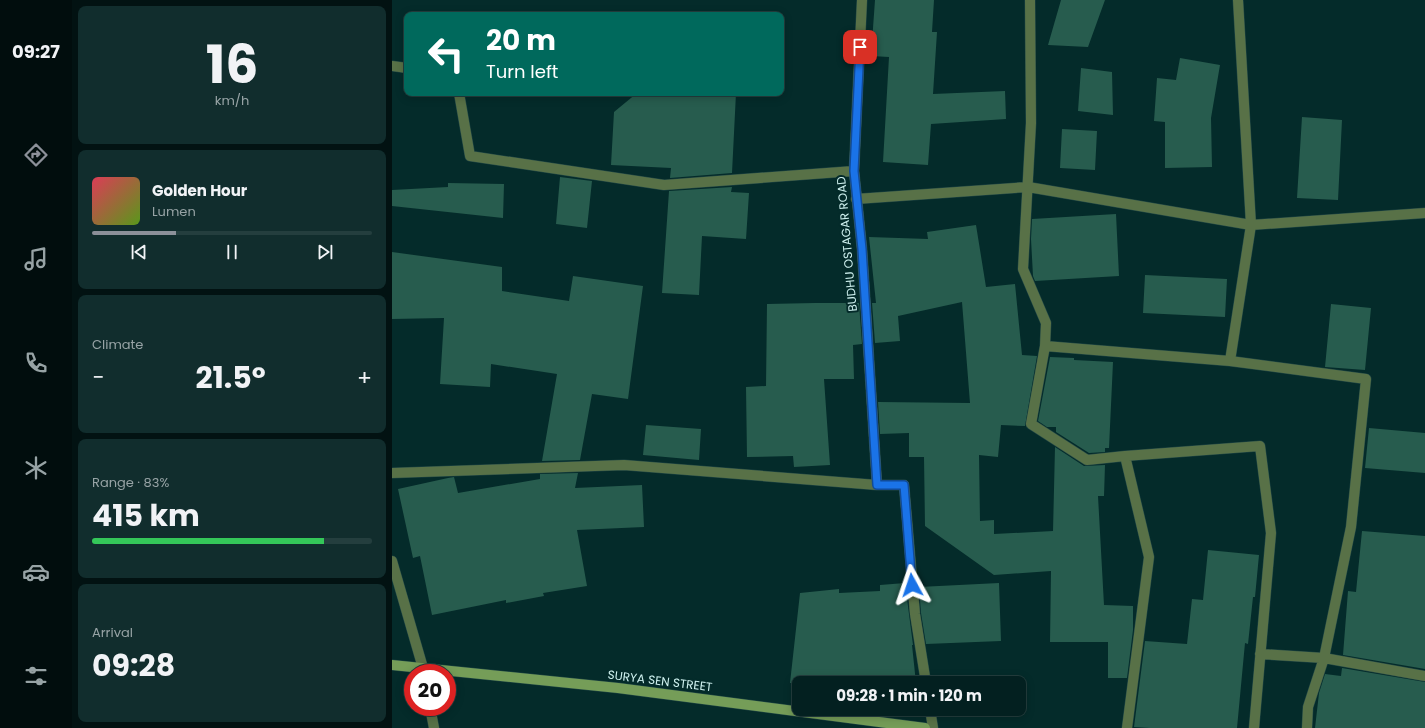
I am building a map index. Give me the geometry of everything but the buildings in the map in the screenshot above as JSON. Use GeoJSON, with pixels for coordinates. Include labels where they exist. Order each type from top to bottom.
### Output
{"type":"FeatureCollection","features":[{"type":"Feature","properties":{"kind":"main road","name":"SURYA SEN STREET"},"geometry":{"type":"LineString","coordinates":[[392,665],[404,667]]}},
{"type":"Feature","properties":{"kind":"main road","name":"SURYA SEN STREET"},"geometry":{"type":"LineString","coordinates":[[456,673],[618,688],[925,728]]}},
{"type":"Feature","properties":{"kind":"street","name":"BUDHU OSTAGAR ROAD"},"geometry":{"type":"LineString","coordinates":[[862,0],[854,171],[862,249],[877,485]]}},
{"type":"Feature","properties":{"kind":"street"},"geometry":{"type":"LineString","coordinates":[[1030,0],[1031,123],[1023,269],[1046,323],[1045,346],[1031,424],[1087,460],[1260,446],[1271,533],[1254,728]]}},
{"type":"Feature","properties":{"kind":"street"},"geometry":{"type":"LineString","coordinates":[[1230,360],[1251,225],[1238,0]]}},
{"type":"Feature","properties":{"kind":"street"},"geometry":{"type":"LineString","coordinates":[[392,66],[404,68]]}},
{"type":"Feature","properties":{"kind":"street"},"geometry":{"type":"LineString","coordinates":[[460,96],[470,156],[664,185],[854,171]]}},
{"type":"Feature","properties":{"kind":"street"},"geometry":{"type":"LineString","coordinates":[[856,199],[1028,187],[1251,225],[1425,213]]}},
{"type":"Feature","properties":{"kind":"street"},"geometry":{"type":"LineString","coordinates":[[1045,346],[1230,360],[1366,379],[1350,527],[1324,658],[1308,707],[1307,728]]}},
{"type":"Feature","properties":{"kind":"street"},"geometry":{"type":"LineString","coordinates":[[1125,456],[1149,557],[1127,728]]}},
{"type":"Feature","properties":{"kind":"street"},"geometry":{"type":"LineString","coordinates":[[392,473],[624,465],[877,485],[904,485],[915,614],[925,676]]}},
{"type":"Feature","properties":{"kind":"street"},"geometry":{"type":"LineString","coordinates":[[392,561],[421,664]]}},
{"type":"Feature","properties":{"kind":"street"},"geometry":{"type":"LineString","coordinates":[[1260,654],[1324,658],[1425,676]]}},
{"type":"Feature","properties":{"kind":"street"},"geometry":{"type":"LineString","coordinates":[[432,716],[434,728]]}},
{"type":"Feature","properties":{"kind":"street"},"geometry":{"type":"LineString","coordinates":[[931,716],[933,728]]}},
{"type":"Feature","properties":{"kind":"route"},"geometry":{"type":"LineString","coordinates":[[860,47],[854,171],[862,249],[877,485],[904,485],[912,585]]}}]}
